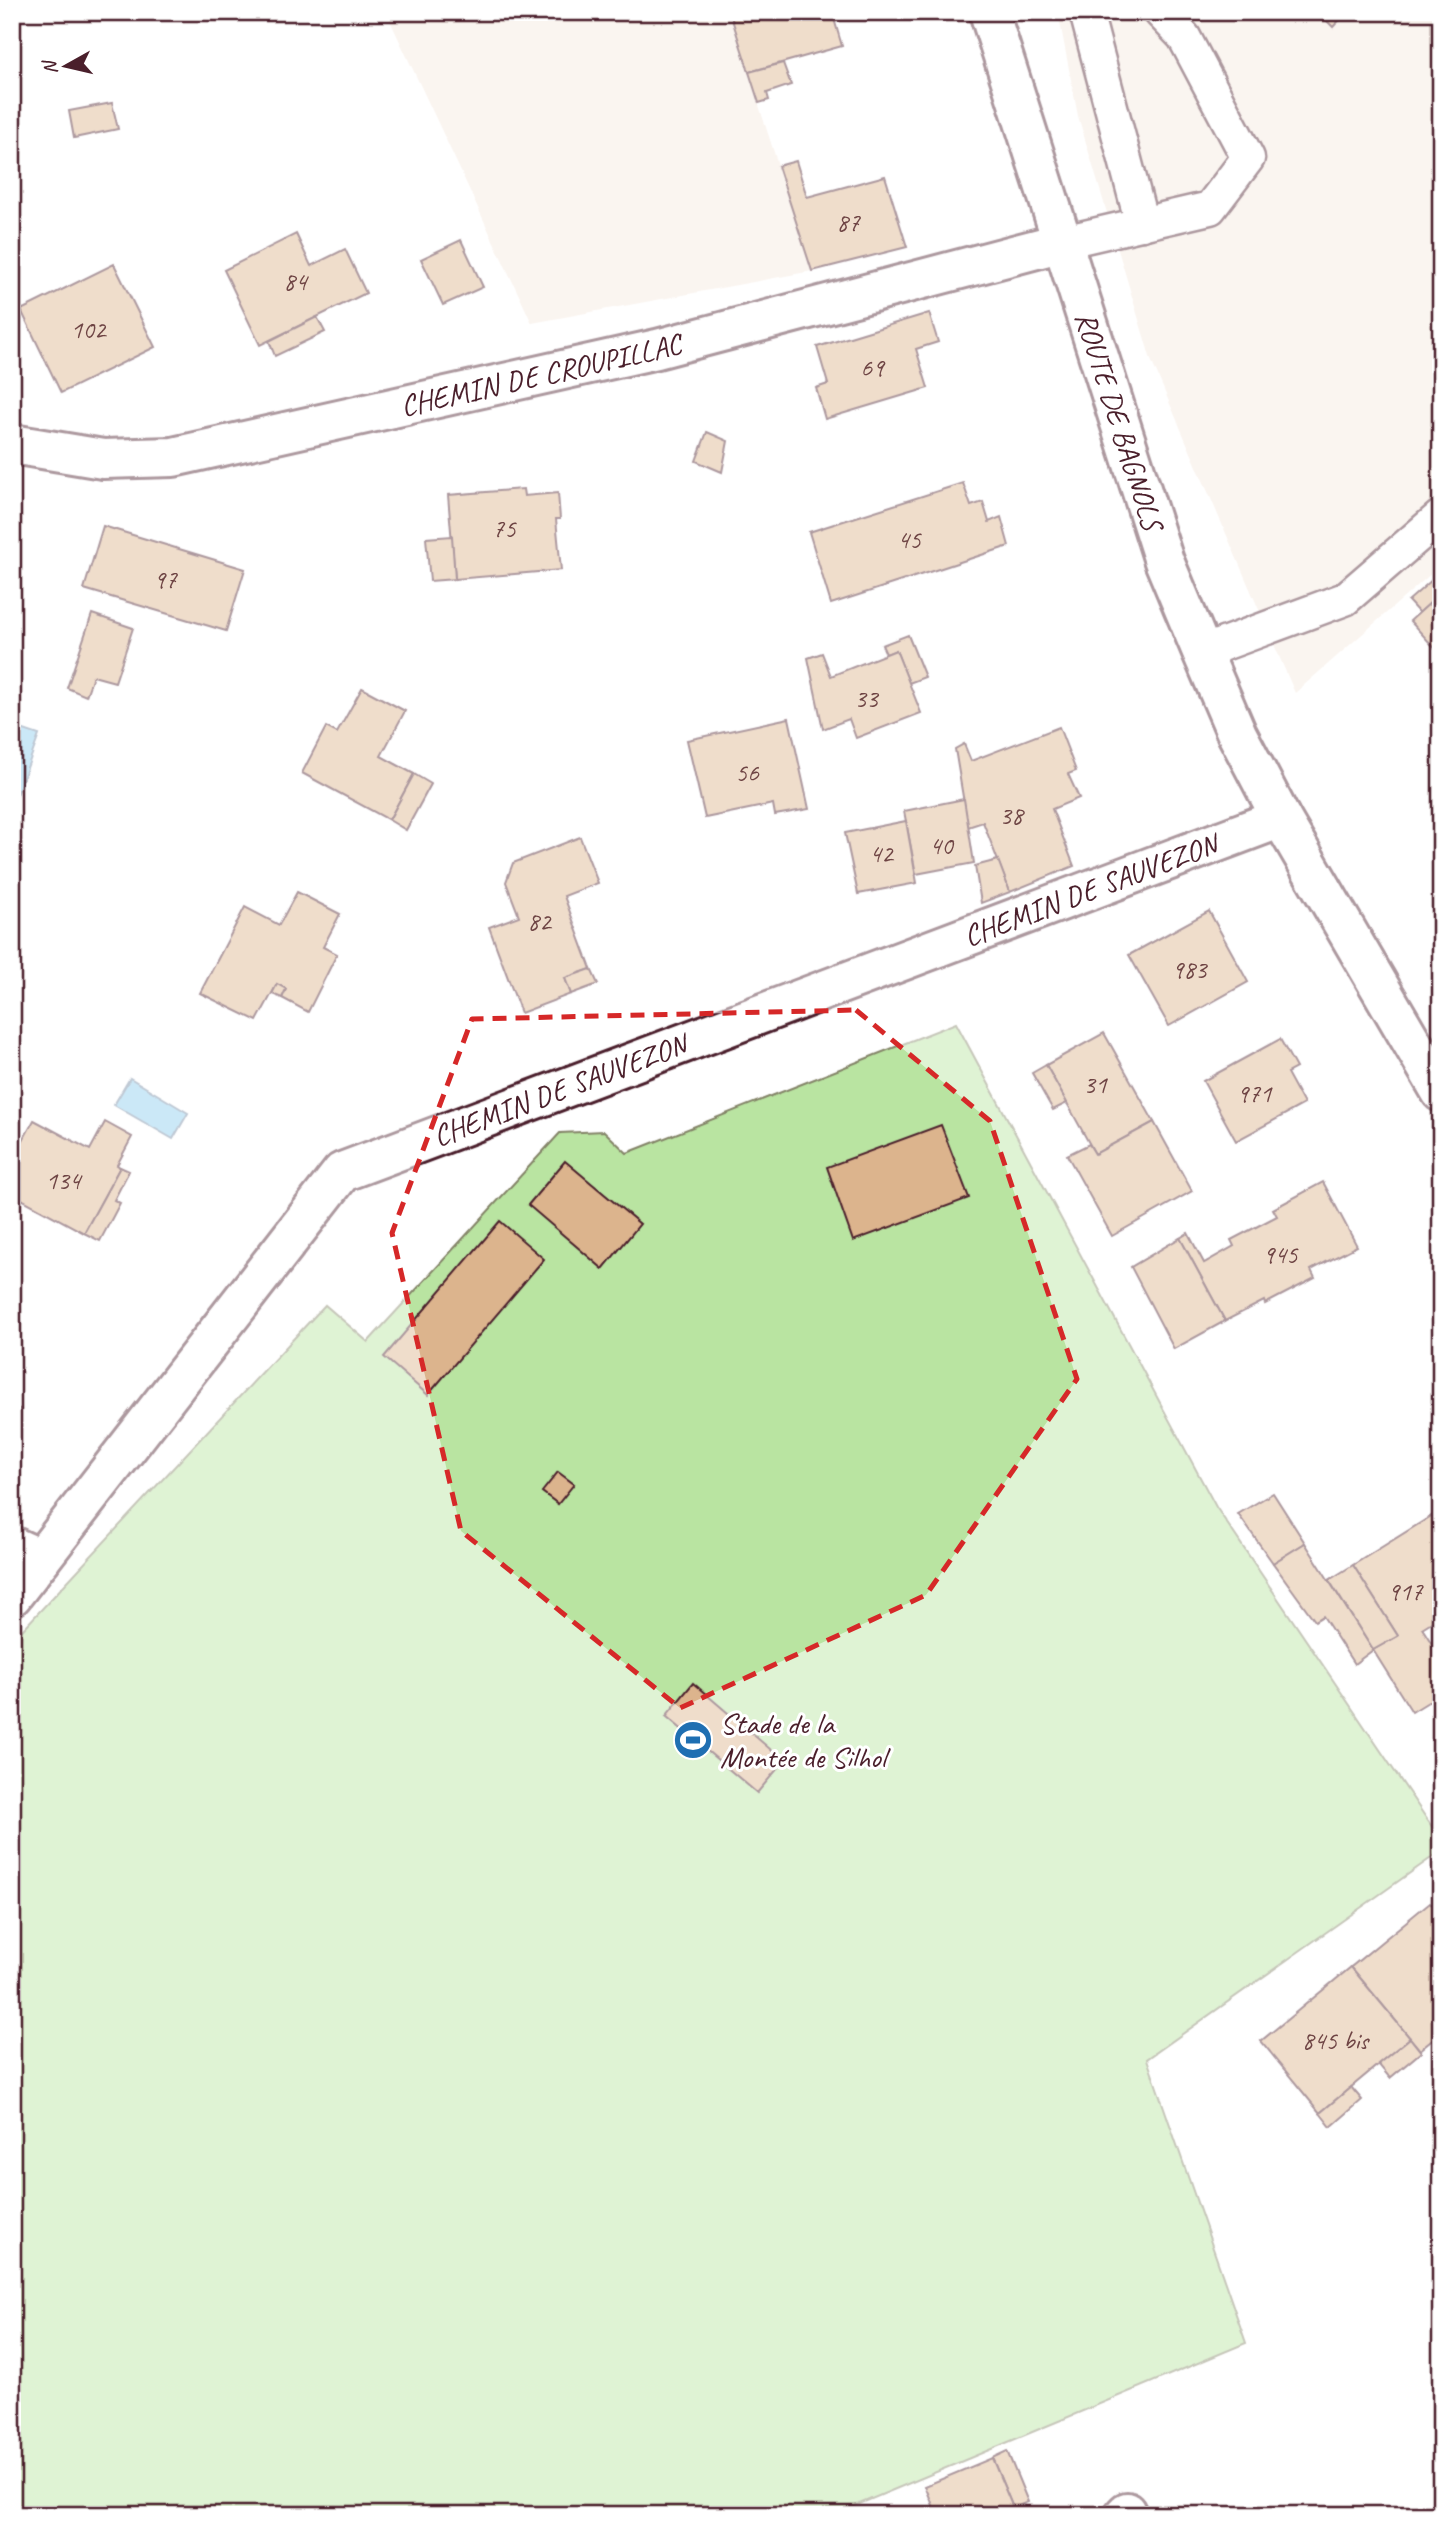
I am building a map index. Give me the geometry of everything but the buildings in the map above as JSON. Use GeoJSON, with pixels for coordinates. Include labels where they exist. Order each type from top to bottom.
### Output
{"type":"FeatureCollection","features":[{"type":"Feature","properties":{"kind":"street","name":"ROUTE DE BAGNOLS"},"geometry":{"type":"LineString","coordinates":[[992,13],[1164,561],[1237,734],[1281,818],[1441,1092]]}},
{"type":"Feature","properties":{"kind":"street","name":"CHEMIN DE CROUPILLAC"},"geometry":{"type":"LineString","coordinates":[[12,444],[103,459],[173,457],[657,349],[1063,242]]}},
{"type":"Feature","properties":{"kind":"street","name":"CHEMIN DE SAUVEZON"},"geometry":{"type":"LineString","coordinates":[[12,1596],[27,1552],[342,1171],[1281,818]]}},
{"type":"Feature","properties":{"kind":"lane"},"geometry":{"type":"LineString","coordinates":[[1086,12],[1142,223]]}},
{"type":"Feature","properties":{"kind":"lane"},"geometry":{"type":"LineString","coordinates":[[1063,242],[1210,208],[1248,158],[1184,37],[1160,12]]}},
{"type":"Feature","properties":{"kind":"lane"},"geometry":{"type":"LineString","coordinates":[[1202,652],[1345,599],[1441,516]]}},
{"type":"Feature","properties":{"kind":"highlighted area"},"geometry":{"type":"Polygon","coordinates":[[[856,1010],[990,1121],[1077,1379],[926,1595],[680,1708],[461,1531],[392,1233],[472,1019],[856,1010]]]}},
{"type":"Feature","properties":{"kind":"shaded area"},"geometry":{"type":"Polygon","coordinates":[[[386,12],[729,12],[812,271],[532,323],[386,12]]]}},
{"type":"Feature","properties":{"kind":"shaded area"},"geometry":{"type":"Polygon","coordinates":[[[1058,12],[1441,12],[1441,565],[1295,693],[1151,360],[1078,116],[1058,12]]]}},
{"type":"Feature","properties":{"kind":"green space","name":"Stade de la Montée de Silhol"},"geometry":{"type":"Polygon","coordinates":[[[956,1023],[1216,1507],[1441,1840],[1441,1851],[1147,2059],[1246,2343],[833,2515],[12,2515],[12,1641],[325,1305],[368,1342],[560,1133],[604,1131],[627,1153],[956,1023]]]}},
{"type":"Feature","properties":{"kind":"water"},"geometry":{"type":"Polygon","coordinates":[[[12,726],[39,735],[12,809],[12,726]]]}},
{"type":"Feature","properties":{"kind":"water"},"geometry":{"type":"Polygon","coordinates":[[[130,1078],[188,1113],[173,1139],[114,1105],[130,1078]]]}},
{"type":"Feature","properties":{"kind":"place","name":"Stade de la Montée de Silhol"},"geometry":{"type":"Point","coordinates":[693,1740]}}]}
